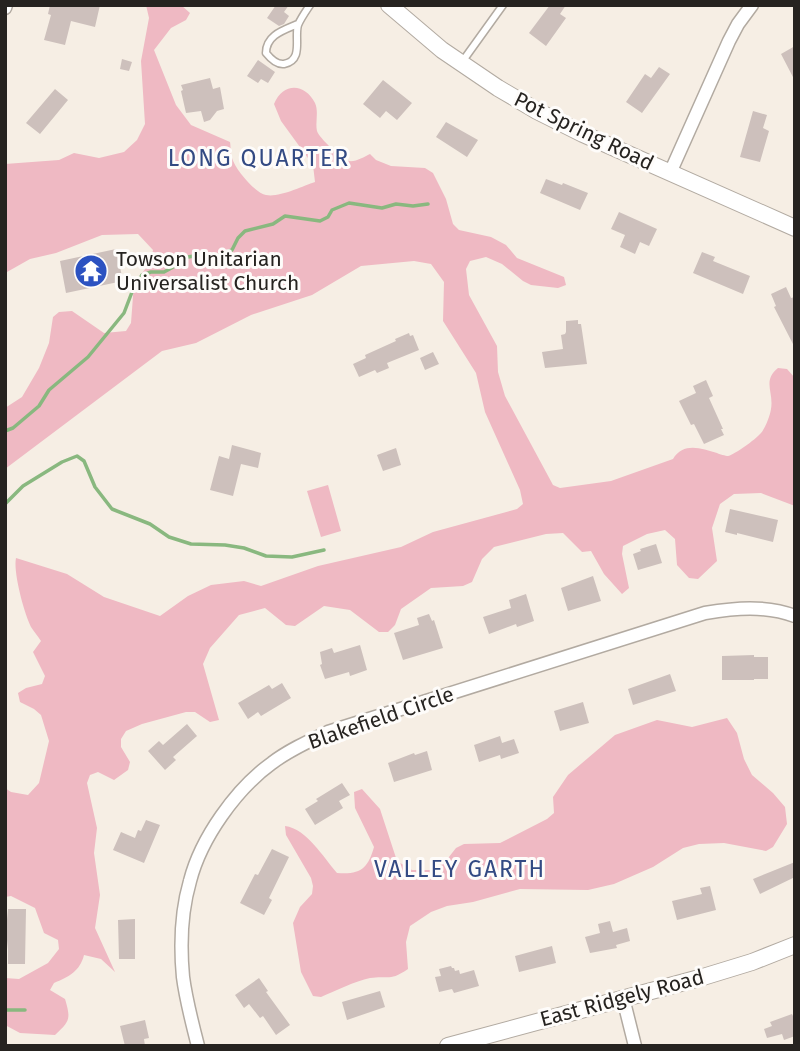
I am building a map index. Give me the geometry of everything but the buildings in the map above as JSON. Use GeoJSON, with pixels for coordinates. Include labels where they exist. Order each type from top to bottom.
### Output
{"type":"FeatureCollection","features":[{"type":"Feature","properties":{"kind":"street","name":"Pot Spring Road"},"geometry":{"type":"LineString","coordinates":[[389,5],[461,64],[517,99],[559,122],[795,228]]}},
{"type":"Feature","properties":{"kind":"street"},"geometry":{"type":"LineString","coordinates":[[670,173],[729,41],[752,5]]}},
{"type":"Feature","properties":{"kind":"street","name":"Blakefield Circle"},"geometry":{"type":"LineString","coordinates":[[198,1046],[185,986],[181,944],[183,911],[190,879],[204,846],[223,814],[245,787],[271,764],[302,744],[328,732],[705,613],[733,608],[758,608],[795,617]]}},
{"type":"Feature","properties":{"kind":"street","name":"East Ridgely Road"},"geometry":{"type":"LineString","coordinates":[[448,1046],[727,970],[795,945]]}},
{"type":"Feature","properties":{"kind":"street"},"geometry":{"type":"LineString","coordinates":[[622,998],[635,1046]]}},
{"type":"Feature","properties":{"kind":"lane"},"geometry":{"type":"LineString","coordinates":[[298,24],[277,33],[266,46],[266,52],[271,59],[279,64],[293,60],[298,47],[298,24],[310,5]]}},
{"type":"Feature","properties":{"kind":"lane"},"geometry":{"type":"LineString","coordinates":[[461,64],[503,5]]}},
{"type":"Feature","properties":{"kind":"shaded area"},"geometry":{"type":"Polygon","coordinates":[[[146,5],[181,5],[190,13],[186,20],[171,28],[154,50],[176,105],[191,125],[230,142],[231,156],[237,168],[251,185],[262,193],[277,195],[315,182],[313,165],[281,121],[274,104],[288,89],[300,89],[311,96],[315,103],[317,131],[341,156],[352,161],[370,154],[376,160],[391,166],[425,168],[433,173],[446,199],[453,224],[459,230],[491,237],[506,245],[517,258],[564,277],[566,285],[558,288],[531,285],[502,264],[486,257],[470,261],[466,269],[469,295],[497,346],[498,372],[505,396],[553,485],[560,488],[611,481],[673,459],[687,448],[731,455],[764,429],[772,403],[770,382],[778,368],[787,369],[795,378],[795,506],[761,493],[734,494],[720,504],[712,528],[717,561],[698,579],[689,578],[677,565],[675,539],[665,530],[647,534],[623,546],[622,554],[629,588],[622,594],[604,574],[591,551],[582,552],[563,533],[546,534],[494,547],[482,559],[472,582],[463,586],[431,588],[401,609],[395,625],[388,632],[379,632],[350,610],[324,606],[295,626],[286,625],[265,608],[239,615],[210,648],[203,664],[219,720],[210,722],[195,712],[186,712],[142,724],[126,731],[121,739],[121,747],[130,762],[128,770],[114,780],[98,772],[90,775],[87,783],[97,828],[94,853],[100,895],[95,928],[115,972],[101,959],[84,955],[77,969],[54,983],[50,990],[65,999],[68,1019],[64,1026],[55,1035],[20,1033],[5,1025],[5,978],[19,979],[48,963],[59,949],[58,940],[44,933],[35,908],[11,896],[5,897],[5,788],[28,795],[39,783],[49,741],[41,715],[20,702],[18,693],[42,684],[45,676],[33,652],[41,641],[31,627],[22,603],[16,558],[67,574],[104,597],[160,616],[188,596],[211,585],[244,581],[261,586],[318,566],[401,547],[433,532],[517,509],[523,504],[520,490],[485,412],[476,373],[443,321],[444,282],[431,264],[414,261],[361,266],[312,295],[251,315],[196,343],[162,351],[5,469],[5,408],[22,397],[39,368],[49,343],[53,317],[59,312],[72,311],[104,333],[126,331],[131,323],[134,283],[150,263],[153,250],[138,234],[102,235],[56,253],[30,259],[5,271],[5,164],[59,160],[74,153],[99,158],[124,152],[137,140],[145,124],[141,61],[149,18],[146,5]]]}},
{"type":"Feature","properties":{"kind":"shaded area"},"geometry":{"type":"Polygon","coordinates":[[[328,485],[341,531],[321,537],[307,491],[328,485]]]}},
{"type":"Feature","properties":{"kind":"shaded area"},"geometry":{"type":"Polygon","coordinates":[[[727,718],[737,733],[744,759],[752,775],[785,807],[787,824],[773,847],[766,851],[724,843],[699,844],[683,848],[653,867],[614,884],[588,890],[520,889],[447,906],[431,912],[410,926],[406,942],[408,969],[393,977],[370,978],[321,997],[313,996],[301,972],[293,923],[300,907],[312,894],[313,886],[286,835],[285,826],[307,838],[337,873],[358,871],[366,865],[374,847],[355,808],[354,792],[362,789],[380,809],[397,861],[412,870],[430,870],[445,862],[456,848],[464,844],[500,843],[547,819],[554,813],[553,797],[568,775],[615,735],[657,720],[692,727],[727,718]]]}},
{"type":"Feature","properties":{"kind":"waterway"},"geometry":{"type":"LineString","coordinates":[[5,431],[13,428],[39,406],[49,390],[88,357],[124,313],[142,275],[164,272],[188,257],[214,257],[232,250],[245,231],[273,224],[285,216],[320,221],[328,217],[332,210],[349,203],[382,208],[396,204],[428,204]]}},
{"type":"Feature","properties":{"kind":"waterway"},"geometry":{"type":"LineString","coordinates":[[5,504],[23,486],[77,456],[84,461],[95,487],[112,509],[150,524],[169,537],[191,544],[244,548],[266,556],[292,557],[324,550]]}},
{"type":"Feature","properties":{"kind":"waterway"},"geometry":{"type":"LineString","coordinates":[[5,1010],[25,1010]]}},
{"type":"Feature","properties":{"kind":"place","name":"Towson Unitarian Universalist Church"},"geometry":{"type":"Point","coordinates":[91,271]}},
{"type":"Feature","properties":{"kind":"district","name":"LONG QUARTER"},"geometry":{"type":"Point","coordinates":[259,158]}},
{"type":"Feature","properties":{"kind":"district","name":"VALLEY GARTH"},"geometry":{"type":"Point","coordinates":[460,869]}}]}
